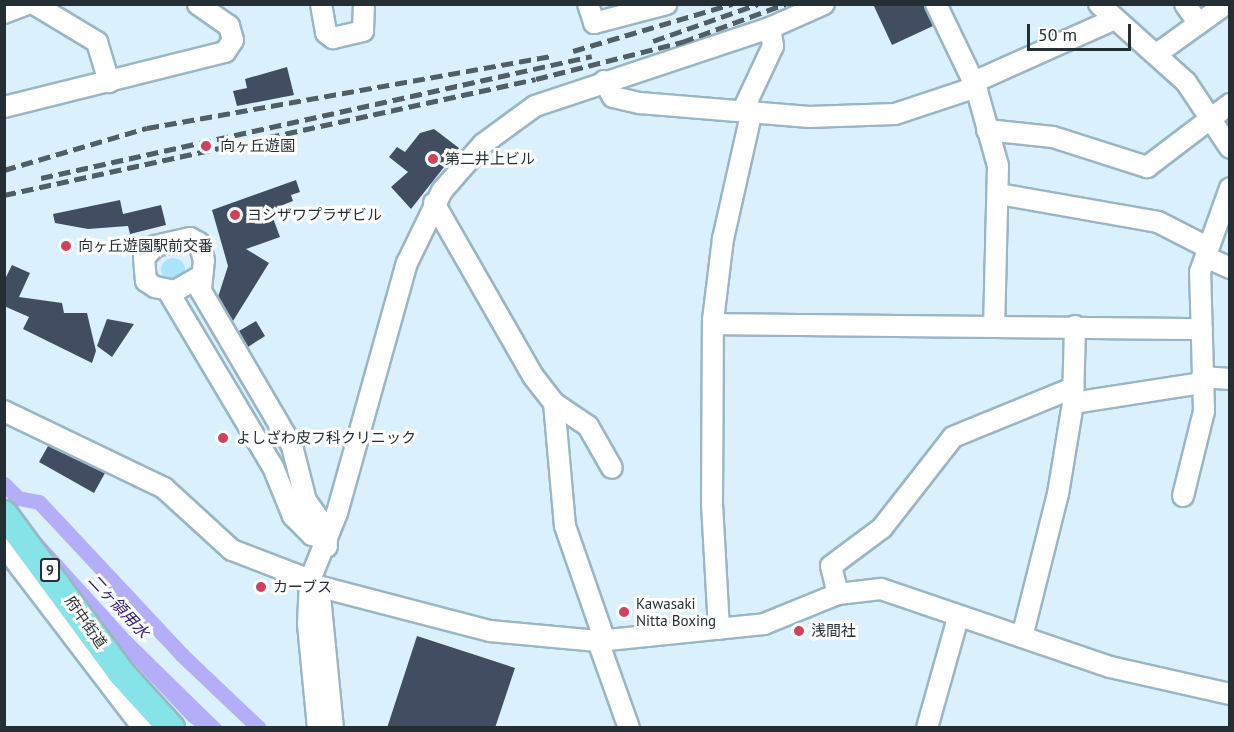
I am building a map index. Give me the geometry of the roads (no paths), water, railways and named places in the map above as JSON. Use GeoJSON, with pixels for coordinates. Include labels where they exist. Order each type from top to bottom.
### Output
{"type":"FeatureCollection","features":[{"type":"Feature","properties":{"kind":"main road","name":"府中街道"},"geometry":{"type":"LineString","coordinates":[[4,514],[91,629],[171,728]]}},
{"type":"Feature","properties":{"kind":"street"},"geometry":{"type":"LineString","coordinates":[[4,13],[28,4]]}},
{"type":"Feature","properties":{"kind":"street"},"geometry":{"type":"LineString","coordinates":[[34,4],[97,42],[109,82]]}},
{"type":"Feature","properties":{"kind":"street"},"geometry":{"type":"LineString","coordinates":[[321,4],[326,33],[333,38],[363,31],[364,4]]}},
{"type":"Feature","properties":{"kind":"street"},"geometry":{"type":"LineString","coordinates":[[588,4],[594,23],[667,4]]}},
{"type":"Feature","properties":{"kind":"street"},"geometry":{"type":"LineString","coordinates":[[318,728],[308,624],[315,583],[407,263],[435,203],[471,156],[519,115],[604,81],[770,28],[824,4]]}},
{"type":"Feature","properties":{"kind":"street"},"geometry":{"type":"LineString","coordinates":[[936,4],[975,84],[998,166],[994,327]]}},
{"type":"Feature","properties":{"kind":"street"},"geometry":{"type":"LineString","coordinates":[[1099,4],[1158,53],[1211,118],[1230,148]]}},
{"type":"Feature","properties":{"kind":"street"},"geometry":{"type":"LineString","coordinates":[[1185,4],[1199,24]]}},
{"type":"Feature","properties":{"kind":"street"},"geometry":{"type":"LineString","coordinates":[[1158,53],[1226,4]]}},
{"type":"Feature","properties":{"kind":"street"},"geometry":{"type":"LineString","coordinates":[[4,107],[225,52],[233,33],[205,9]]}},
{"type":"Feature","properties":{"kind":"street"},"geometry":{"type":"LineString","coordinates":[[604,81],[613,97],[640,103],[747,110],[809,117],[895,114],[975,84],[1115,19]]}},
{"type":"Feature","properties":{"kind":"street"},"geometry":{"type":"LineString","coordinates":[[719,629],[712,514],[713,324],[723,238],[747,110],[773,46],[770,28]]}},
{"type":"Feature","properties":{"kind":"street"},"geometry":{"type":"LineString","coordinates":[[987,130],[1053,137],[1147,167],[1230,104]]}},
{"type":"Feature","properties":{"kind":"street"},"geometry":{"type":"LineString","coordinates":[[1184,496],[1204,411],[1200,272],[1230,188]]}},
{"type":"Feature","properties":{"kind":"street"},"geometry":{"type":"LineString","coordinates":[[999,194],[1158,222],[1230,268]]}},
{"type":"Feature","properties":{"kind":"street"},"geometry":{"type":"LineString","coordinates":[[435,203],[554,404],[566,526],[629,728]]}},
{"type":"Feature","properties":{"kind":"street"},"geometry":{"type":"LineString","coordinates":[[201,276],[184,289],[168,291],[146,281],[144,258],[155,246],[195,239],[204,260],[201,276],[206,301],[292,446],[306,501],[327,540]]}},
{"type":"Feature","properties":{"kind":"street"},"geometry":{"type":"LineString","coordinates":[[168,291],[273,467],[293,516],[312,535],[327,540]]}},
{"type":"Feature","properties":{"kind":"street"},"geometry":{"type":"LineString","coordinates":[[182,315],[193,298],[206,301]]}},
{"type":"Feature","properties":{"kind":"street"},"geometry":{"type":"LineString","coordinates":[[713,324],[1202,329]]}},
{"type":"Feature","properties":{"kind":"street"},"geometry":{"type":"LineString","coordinates":[[1022,638],[1058,494],[1073,396],[1075,326]]}},
{"type":"Feature","properties":{"kind":"street"},"geometry":{"type":"LineString","coordinates":[[838,594],[831,566],[882,528],[953,437],[1073,396],[1202,380],[1230,379]]}},
{"type":"Feature","properties":{"kind":"street"},"geometry":{"type":"LineString","coordinates":[[554,404],[588,426],[612,468]]}},
{"type":"Feature","properties":{"kind":"street"},"geometry":{"type":"LineString","coordinates":[[4,411],[164,488],[232,550],[315,583],[490,631],[601,641],[719,629],[764,624],[838,594],[881,589],[958,618],[1110,667],[1230,693]]}},
{"type":"Feature","properties":{"kind":"street"},"geometry":{"type":"LineString","coordinates":[[4,546],[143,728]]}},
{"type":"Feature","properties":{"kind":"street"},"geometry":{"type":"LineString","coordinates":[[315,583],[333,728]]}},
{"type":"Feature","properties":{"kind":"street"},"geometry":{"type":"LineString","coordinates":[[927,728],[958,618]]}},
{"type":"Feature","properties":{"kind":"waterway","name":"二ヶ領用水"},"geometry":{"type":"LineString","coordinates":[[4,484],[18,498],[39,502],[182,655],[259,728]]}},
{"type":"Feature","properties":{"kind":"railway"},"geometry":{"type":"LineString","coordinates":[[573,51],[732,4]]}},
{"type":"Feature","properties":{"kind":"railway"},"geometry":{"type":"LineString","coordinates":[[653,41],[758,4]]}},
{"type":"Feature","properties":{"kind":"railway"},"geometry":{"type":"LineString","coordinates":[[4,195],[536,79],[682,42],[785,4]]}},
{"type":"Feature","properties":{"kind":"railway"},"geometry":{"type":"LineString","coordinates":[[4,170],[147,128],[553,56]]}},
{"type":"Feature","properties":{"kind":"railway"},"geometry":{"type":"LineString","coordinates":[[41,178],[592,56]]}},
{"type":"Feature","properties":{"kind":"place","name":"向ヶ丘遊園"},"geometry":{"type":"Point","coordinates":[206,146]}},
{"type":"Feature","properties":{"kind":"place","name":"第二井上ビル"},"geometry":{"type":"Point","coordinates":[433,159]}},
{"type":"Feature","properties":{"kind":"place","name":"ヨシザワプラザビル"},"geometry":{"type":"Point","coordinates":[235,215]}},
{"type":"Feature","properties":{"kind":"place","name":"向ヶ丘遊園駅前交番"},"geometry":{"type":"Point","coordinates":[66,246]}},
{"type":"Feature","properties":{"kind":"place","name":"よしざわ皮フ科クリニック"},"geometry":{"type":"Point","coordinates":[223,438]}},
{"type":"Feature","properties":{"kind":"place","name":"カーブス"},"geometry":{"type":"Point","coordinates":[261,587]}},
{"type":"Feature","properties":{"kind":"place","name":"Kawasaki Nitta Boxing"},"geometry":{"type":"Point","coordinates":[624,612]}},
{"type":"Feature","properties":{"kind":"place","name":"浅間社"},"geometry":{"type":"Point","coordinates":[799,631]}}]}
